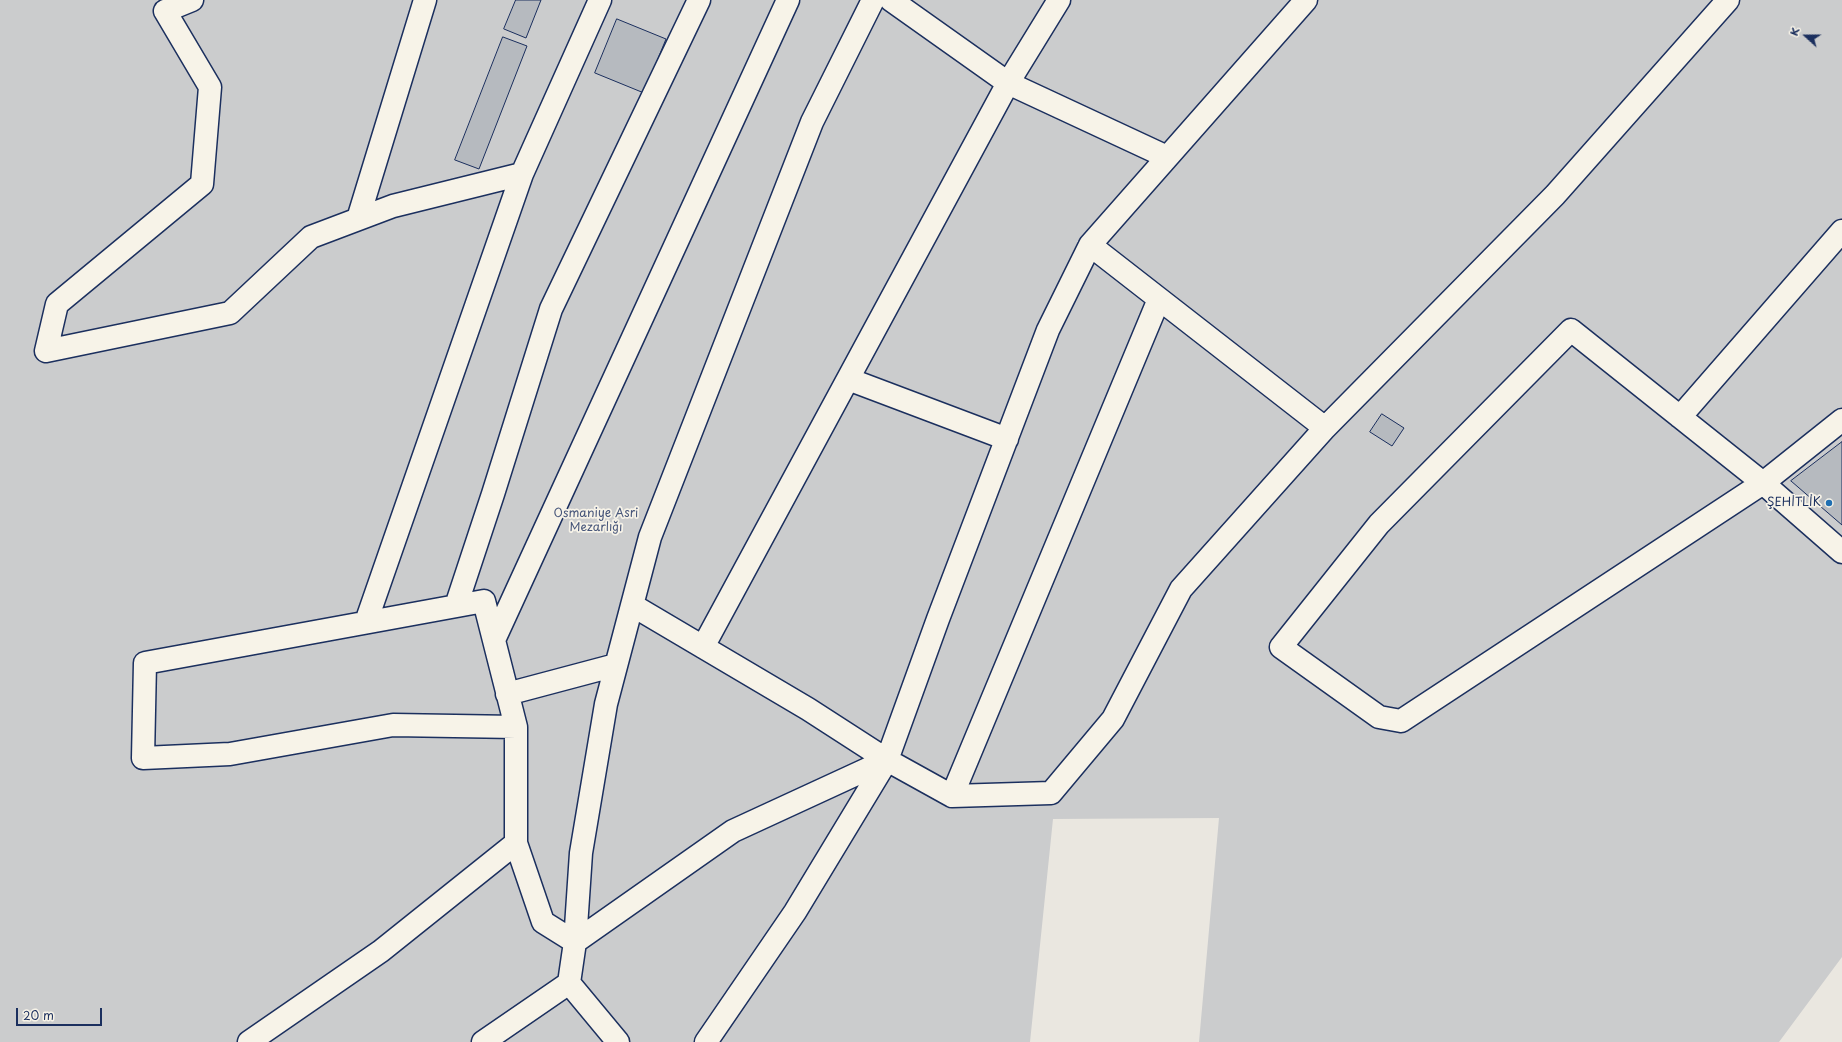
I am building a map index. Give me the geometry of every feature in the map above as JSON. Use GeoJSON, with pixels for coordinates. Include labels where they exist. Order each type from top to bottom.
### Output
{"type":"FeatureCollection","features":[{"type":"Feature","properties":{"kind":"street"},"geometry":{"type":"LineString","coordinates":[[192,0],[165,11],[210,87],[202,184],[57,304],[46,351],[230,313],[310,237],[393,206],[522,174]]}},
{"type":"Feature","properties":{"kind":"street"},"geometry":{"type":"LineString","coordinates":[[358,219],[425,0]]}},
{"type":"Feature","properties":{"kind":"street"},"geometry":{"type":"LineString","coordinates":[[366,622],[522,174],[600,0]]}},
{"type":"Feature","properties":{"kind":"street"},"geometry":{"type":"LineString","coordinates":[[456,606],[551,309],[699,0]]}},
{"type":"Feature","properties":{"kind":"street"},"geometry":{"type":"LineString","coordinates":[[494,640],[788,0]]}},
{"type":"Feature","properties":{"kind":"street"},"geometry":{"type":"LineString","coordinates":[[483,1042],[569,984],[575,942],[581,853],[606,704],[650,537],[812,122],[873,0]]}},
{"type":"Feature","properties":{"kind":"street"},"geometry":{"type":"LineString","coordinates":[[703,647],[1008,83],[1059,0]]}},
{"type":"Feature","properties":{"kind":"street"},"geometry":{"type":"LineString","coordinates":[[706,1042],[795,912],[887,760],[938,618],[1048,330],[1090,245],[1306,0]]}},
{"type":"Feature","properties":{"kind":"street"},"geometry":{"type":"LineString","coordinates":[[632,605],[808,709],[887,760],[952,796],[1051,793],[1113,719],[1181,590],[1325,428],[1555,195],[1728,0]]}},
{"type":"Feature","properties":{"kind":"street"},"geometry":{"type":"LineString","coordinates":[[897,2],[1008,83],[1167,157]]}},
{"type":"Feature","properties":{"kind":"street"},"geometry":{"type":"LineString","coordinates":[[1680,417],[1842,231]]}},
{"type":"Feature","properties":{"kind":"street"},"geometry":{"type":"LineString","coordinates":[[1090,245],[1325,428]]}},
{"type":"Feature","properties":{"kind":"street"},"geometry":{"type":"LineString","coordinates":[[952,796],[1159,299]]}},
{"type":"Feature","properties":{"kind":"street"},"geometry":{"type":"LineString","coordinates":[[1842,420],[1763,483],[1400,721],[1379,717],[1281,646],[1379,524],[1571,330],[1763,483],[1842,552]]}},
{"type":"Feature","properties":{"kind":"street"},"geometry":{"type":"LineString","coordinates":[[848,379],[1006,439]]}},
{"type":"Feature","properties":{"kind":"street"},"geometry":{"type":"LineString","coordinates":[[516,727],[393,725],[230,754],[143,758],[145,663],[484,601],[516,727],[516,843],[543,922],[575,942]]}},
{"type":"Feature","properties":{"kind":"street"},"geometry":{"type":"LineString","coordinates":[[507,694],[616,665]]}},
{"type":"Feature","properties":{"kind":"street"},"geometry":{"type":"LineString","coordinates":[[575,942],[733,831],[887,760]]}},
{"type":"Feature","properties":{"kind":"street"},"geometry":{"type":"LineString","coordinates":[[249,1042],[381,951],[516,843]]}},
{"type":"Feature","properties":{"kind":"street"},"geometry":{"type":"LineString","coordinates":[[569,984],[618,1042]]}},
{"type":"Feature","properties":{"kind":"green space","name":"Osmaniye Asri Mezarlığı"},"geometry":{"type":"Polygon","coordinates":[[[0,0],[1842,0],[1842,957],[1779,1042],[1199,1042],[1219,818],[1053,819],[1030,1042],[0,1042],[0,0]]]}},
{"type":"Feature","properties":{"kind":"building"},"geometry":{"type":"Polygon","coordinates":[[[516,0],[541,0],[526,38],[504,29],[516,0]]]}},
{"type":"Feature","properties":{"kind":"building"},"geometry":{"type":"Polygon","coordinates":[[[617,19],[666,39],[644,93],[595,73],[617,19]]]}},
{"type":"Feature","properties":{"kind":"building"},"geometry":{"type":"Polygon","coordinates":[[[503,37],[527,46],[479,169],[455,160],[503,37]]]}},
{"type":"Feature","properties":{"kind":"building"},"geometry":{"type":"Polygon","coordinates":[[[1382,414],[1404,428],[1392,446],[1370,432],[1382,414]]]}},
{"type":"Feature","properties":{"kind":"building","name":"ŞEHİTLİK"},"geometry":{"type":"Polygon","coordinates":[[[1842,442],[1842,525],[1791,481],[1842,442]]]}},
{"type":"Feature","properties":{"kind":"place","name":"ŞEHİTLİK"},"geometry":{"type":"Point","coordinates":[1829,503]}}]}
